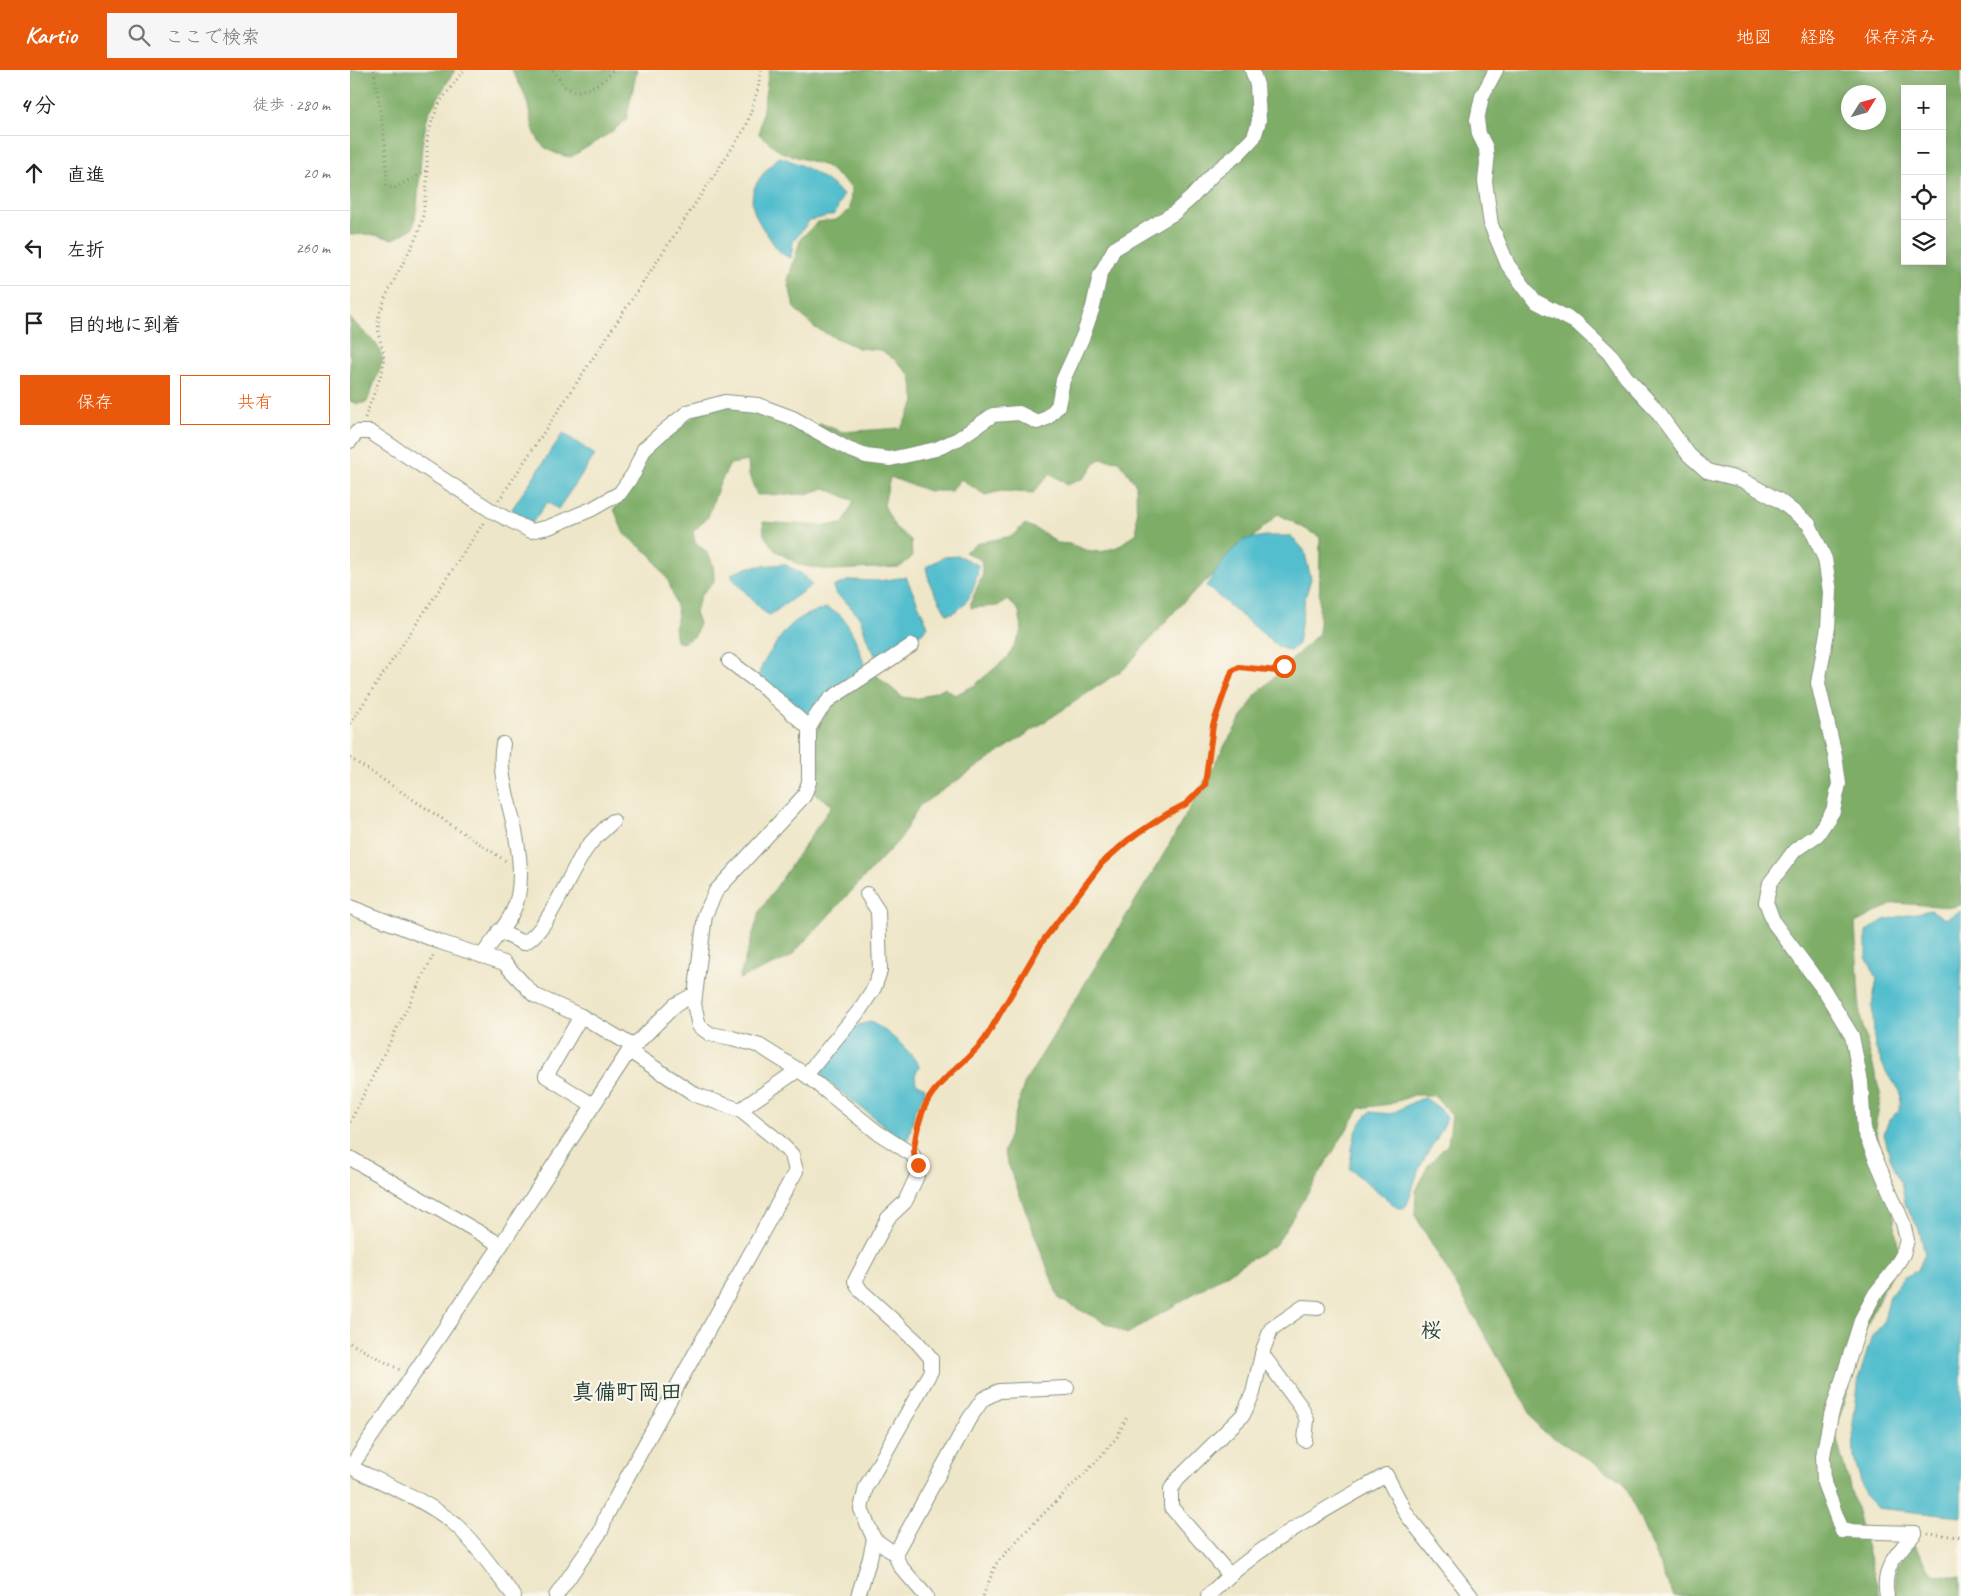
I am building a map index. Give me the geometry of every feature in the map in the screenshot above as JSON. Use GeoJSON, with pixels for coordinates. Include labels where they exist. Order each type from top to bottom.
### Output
{"type":"FeatureCollection","features":[{"type":"Feature","properties":{"kind":"street"},"geometry":{"type":"LineString","coordinates":[[354,437],[370,432],[492,511],[531,531],[549,527],[592,510],[620,493],[634,473],[644,450],[688,412],[726,402],[758,405],[793,418],[848,449],[866,456],[890,459],[936,449],[951,442],[993,415],[1018,413],[1037,422],[1047,418],[1058,406],[1063,380],[1083,336],[1093,307],[1100,275],[1114,249],[1174,213],[1214,173],[1254,138],[1259,121],[1259,106],[1257,85],[1252,70]]}},
{"type":"Feature","properties":{"kind":"street"},"geometry":{"type":"LineString","coordinates":[[1496,70],[1482,96],[1477,120],[1479,134],[1486,148],[1485,182],[1491,225],[1508,265],[1535,301],[1576,323],[1609,353],[1626,377],[1653,406],[1689,456],[1707,471],[1742,480],[1780,501],[1809,524],[1825,559],[1830,592],[1828,627],[1818,683],[1835,755],[1839,784],[1833,811],[1816,835],[1795,850],[1770,883],[1766,902],[1774,923],[1824,990],[1852,1036],[1861,1082],[1864,1130],[1903,1223],[1908,1240],[1903,1254],[1892,1273],[1875,1294],[1862,1318],[1831,1415],[1823,1456],[1824,1482],[1842,1531],[1915,1533]]}},
{"type":"Feature","properties":{"kind":"street"},"geometry":{"type":"LineString","coordinates":[[912,645],[830,699],[818,713],[809,728],[809,782],[804,796],[716,890],[705,916],[694,1004],[699,1026],[710,1034],[760,1046],[802,1073],[877,1132],[913,1155],[918,1165],[918,1176],[905,1202],[888,1218],[855,1281],[861,1291],[917,1342],[931,1358],[931,1371],[866,1487],[861,1509],[874,1539],[895,1554],[900,1566],[926,1596]]}},
{"type":"Feature","properties":{"kind":"street"},"geometry":{"type":"LineString","coordinates":[[730,661],[760,684],[809,728]]}},
{"type":"Feature","properties":{"kind":"street"},"geometry":{"type":"LineString","coordinates":[[482,956],[513,912],[520,891],[516,833],[502,779],[500,758],[503,744]]}},
{"type":"Feature","properties":{"kind":"street"},"geometry":{"type":"LineString","coordinates":[[499,931],[523,943],[531,940],[541,927],[588,846],[613,821]]}},
{"type":"Feature","properties":{"kind":"street"},"geometry":{"type":"LineString","coordinates":[[740,1110],[802,1073],[859,1012],[874,988],[880,971],[878,911],[867,894]]}},
{"type":"Feature","properties":{"kind":"street"},"geometry":{"type":"LineString","coordinates":[[350,907],[440,942],[504,963],[534,995],[581,1016],[696,1095],[740,1110],[776,1139],[792,1155],[796,1171],[629,1473],[606,1516],[601,1531],[556,1596]]}},
{"type":"Feature","properties":{"kind":"street"},"geometry":{"type":"LineString","coordinates":[[514,1596],[458,1527],[434,1510],[387,1484],[350,1468],[631,1049],[675,1005],[695,994]]}},
{"type":"Feature","properties":{"kind":"street"},"geometry":{"type":"LineString","coordinates":[[581,1016],[546,1076],[593,1105]]}},
{"type":"Feature","properties":{"kind":"street"},"geometry":{"type":"LineString","coordinates":[[350,1158],[501,1245]]}},
{"type":"Feature","properties":{"kind":"street"},"geometry":{"type":"LineString","coordinates":[[1229,1574],[1171,1507],[1171,1489],[1178,1479],[1243,1415],[1253,1393],[1262,1354],[1271,1329],[1303,1307],[1318,1308]]}},
{"type":"Feature","properties":{"kind":"street"},"geometry":{"type":"LineString","coordinates":[[1262,1354],[1301,1407],[1308,1420],[1305,1440]]}},
{"type":"Feature","properties":{"kind":"street"},"geometry":{"type":"LineString","coordinates":[[895,1554],[983,1399],[999,1391],[1067,1388]]}},
{"type":"Feature","properties":{"kind":"street"},"geometry":{"type":"LineString","coordinates":[[1208,1596],[1229,1574],[1304,1523],[1386,1475],[1407,1515],[1471,1596]]}},
{"type":"Feature","properties":{"kind":"street"},"geometry":{"type":"LineString","coordinates":[[1887,1596],[1885,1586],[1892,1559],[1915,1533]]}},
{"type":"Feature","properties":{"kind":"street"},"geometry":{"type":"LineString","coordinates":[[858,1596],[874,1539]]}},
{"type":"Feature","properties":{"kind":"path"},"geometry":{"type":"LineString","coordinates":[[374,70],[385,143],[387,185],[393,189],[426,171]]}},
{"type":"Feature","properties":{"kind":"path"},"geometry":{"type":"LineString","coordinates":[[354,437],[366,417],[383,369],[384,354],[379,336],[378,318],[390,287],[422,222],[427,139],[432,121],[440,102],[464,70]]}},
{"type":"Feature","properties":{"kind":"path"},"geometry":{"type":"LineString","coordinates":[[553,70],[564,86],[576,92],[592,88],[606,79],[613,70]]}},
{"type":"Feature","properties":{"kind":"path"},"geometry":{"type":"LineString","coordinates":[[350,724],[746,127],[758,89],[761,70]]}},
{"type":"Feature","properties":{"kind":"path"},"geometry":{"type":"LineString","coordinates":[[913,1155],[919,1121],[934,1090],[975,1053],[1042,942],[1102,863],[1128,840],[1167,814],[1186,804],[1205,785],[1213,725],[1232,671],[1239,667],[1277,671],[1284,666]]}},
{"type":"Feature","properties":{"kind":"path"},"geometry":{"type":"LineString","coordinates":[[350,758],[519,870]]}},
{"type":"Feature","properties":{"kind":"path"},"geometry":{"type":"LineString","coordinates":[[350,1122],[440,942]]}},
{"type":"Feature","properties":{"kind":"path"},"geometry":{"type":"LineString","coordinates":[[350,1343],[412,1377]]}},
{"type":"Feature","properties":{"kind":"path"},"geometry":{"type":"LineString","coordinates":[[984,1596],[996,1564],[1023,1534],[1096,1462],[1117,1438],[1127,1417]]}},
{"type":"Feature","properties":{"kind":"path"},"geometry":{"type":"LineString","coordinates":[[1915,1533],[1961,1537]]}},
{"type":"Feature","properties":{"kind":"green space"},"geometry":{"type":"Polygon","coordinates":[[[350,70],[455,70],[428,114],[422,145],[417,207],[413,228],[394,239],[369,234],[350,235],[350,70]]]}},
{"type":"Feature","properties":{"kind":"green space"},"geometry":{"type":"Polygon","coordinates":[[[512,70],[637,70],[626,120],[610,133],[571,157],[548,150],[537,137],[526,98],[512,70]]]}},
{"type":"Feature","properties":{"kind":"green space"},"geometry":{"type":"Polygon","coordinates":[[[769,70],[1961,70],[1961,905],[1952,907],[1895,903],[1855,923],[1860,1016],[1881,1097],[1875,1126],[1891,1197],[1899,1256],[1863,1334],[1835,1433],[1880,1596],[1673,1596],[1624,1482],[1540,1429],[1415,1215],[1416,1191],[1429,1164],[1448,1144],[1452,1115],[1433,1095],[1414,1095],[1390,1104],[1360,1108],[1276,1244],[1127,1334],[1059,1299],[1004,1153],[1024,1084],[1165,852],[1225,745],[1256,695],[1319,633],[1320,537],[1278,514],[1182,603],[1125,668],[919,806],[900,839],[789,958],[739,979],[760,911],[832,805],[814,793],[813,740],[821,721],[833,702],[876,675],[902,697],[917,699],[944,688],[955,695],[975,685],[1009,656],[1022,631],[1019,611],[1008,600],[997,606],[971,608],[971,602],[983,574],[981,560],[965,552],[978,543],[1012,536],[1025,524],[1044,533],[1057,543],[1070,544],[1086,550],[1101,552],[1117,547],[1137,533],[1136,485],[1119,461],[1099,459],[1084,478],[1067,485],[1050,473],[1033,493],[1001,491],[985,495],[961,479],[951,491],[929,491],[890,477],[884,505],[895,527],[911,540],[912,557],[900,567],[830,570],[799,565],[775,550],[764,535],[763,522],[822,526],[843,524],[854,501],[825,488],[806,494],[757,495],[749,475],[748,461],[730,464],[719,485],[708,517],[693,532],[695,543],[711,559],[714,582],[701,595],[695,612],[699,623],[695,636],[682,643],[676,641],[674,628],[678,616],[668,580],[651,555],[624,534],[614,509],[627,495],[650,450],[700,412],[728,405],[760,411],[784,419],[813,436],[820,423],[842,432],[901,428],[915,402],[911,376],[895,360],[881,350],[858,348],[815,328],[794,308],[788,280],[801,238],[818,222],[836,220],[850,210],[851,187],[826,166],[781,152],[759,134],[769,70]]]}},
{"type":"Feature","properties":{"kind":"green space"},"geometry":{"type":"Polygon","coordinates":[[[350,318],[377,345],[383,360],[367,402],[358,404],[350,401],[350,318]]]}},
{"type":"Feature","properties":{"kind":"green space"},"geometry":{"type":"Polygon","coordinates":[[[1913,1545],[1933,1574],[1961,1577],[1961,1596],[1894,1596],[1897,1567],[1913,1545]]]}},
{"type":"Feature","properties":{"kind":"water"},"geometry":{"type":"Polygon","coordinates":[[[779,157],[813,172],[830,183],[843,195],[835,214],[809,221],[793,242],[791,258],[787,257],[773,244],[760,224],[752,204],[753,194],[761,177],[779,157]]]}},
{"type":"Feature","properties":{"kind":"water"},"geometry":{"type":"Polygon","coordinates":[[[563,433],[595,455],[558,509],[547,502],[532,523],[512,509],[563,433]]]}},
{"type":"Feature","properties":{"kind":"water"},"geometry":{"type":"Polygon","coordinates":[[[1265,536],[1291,536],[1304,550],[1311,579],[1305,598],[1298,644],[1290,651],[1279,647],[1206,586],[1227,556],[1243,540],[1265,536]]]}},
{"type":"Feature","properties":{"kind":"water"},"geometry":{"type":"Polygon","coordinates":[[[959,556],[978,565],[976,580],[966,602],[954,612],[947,614],[930,584],[926,567],[944,557],[959,556]]]}},
{"type":"Feature","properties":{"kind":"water"},"geometry":{"type":"Polygon","coordinates":[[[784,564],[802,574],[812,585],[770,615],[764,612],[734,580],[731,574],[750,567],[784,564]]]}},
{"type":"Feature","properties":{"kind":"water"},"geometry":{"type":"Polygon","coordinates":[[[906,577],[928,626],[922,633],[876,657],[860,618],[835,593],[833,587],[850,580],[879,581],[906,577]]]}},
{"type":"Feature","properties":{"kind":"water"},"geometry":{"type":"Polygon","coordinates":[[[826,608],[839,614],[848,625],[858,646],[864,666],[822,697],[806,717],[758,677],[768,655],[789,627],[801,618],[826,608]]]}},
{"type":"Feature","properties":{"kind":"water"},"geometry":{"type":"Polygon","coordinates":[[[1931,910],[1945,919],[1961,911],[1961,1517],[1877,1508],[1865,1496],[1854,1457],[1853,1424],[1859,1378],[1872,1336],[1883,1324],[1890,1295],[1903,1278],[1918,1270],[1925,1254],[1919,1229],[1906,1207],[1902,1186],[1890,1157],[1884,1134],[1889,1120],[1900,1109],[1901,1092],[1886,1072],[1875,1047],[1872,1005],[1877,978],[1866,957],[1866,931],[1884,920],[1931,910]]]}},
{"type":"Feature","properties":{"kind":"water"},"geometry":{"type":"Polygon","coordinates":[[[870,1022],[883,1029],[897,1041],[919,1066],[915,1075],[916,1083],[925,1088],[925,1094],[915,1110],[908,1141],[904,1141],[823,1078],[821,1070],[852,1030],[858,1025],[870,1022]]]}},
{"type":"Feature","properties":{"kind":"water"},"geometry":{"type":"Polygon","coordinates":[[[1425,1098],[1439,1108],[1447,1118],[1419,1169],[1405,1208],[1398,1208],[1350,1169],[1354,1138],[1360,1124],[1370,1112],[1391,1114],[1415,1101],[1425,1098]]]}},
{"type":"Feature","properties":{"kind":"district","name":"桜"},"geometry":{"type":"Point","coordinates":[1431,1330]}},
{"type":"Feature","properties":{"kind":"district","name":"真備町岡田"},"geometry":{"type":"Point","coordinates":[627,1392]}},
{"type":"Feature","properties":{"kind":"route"},"geometry":{"type":"LineString","coordinates":[[918,1165],[913,1155],[919,1121],[934,1090],[975,1053],[1042,942],[1102,863],[1128,840],[1167,814],[1186,804],[1205,785],[1213,725],[1232,671],[1239,667],[1277,671],[1284,666]]}}]}
